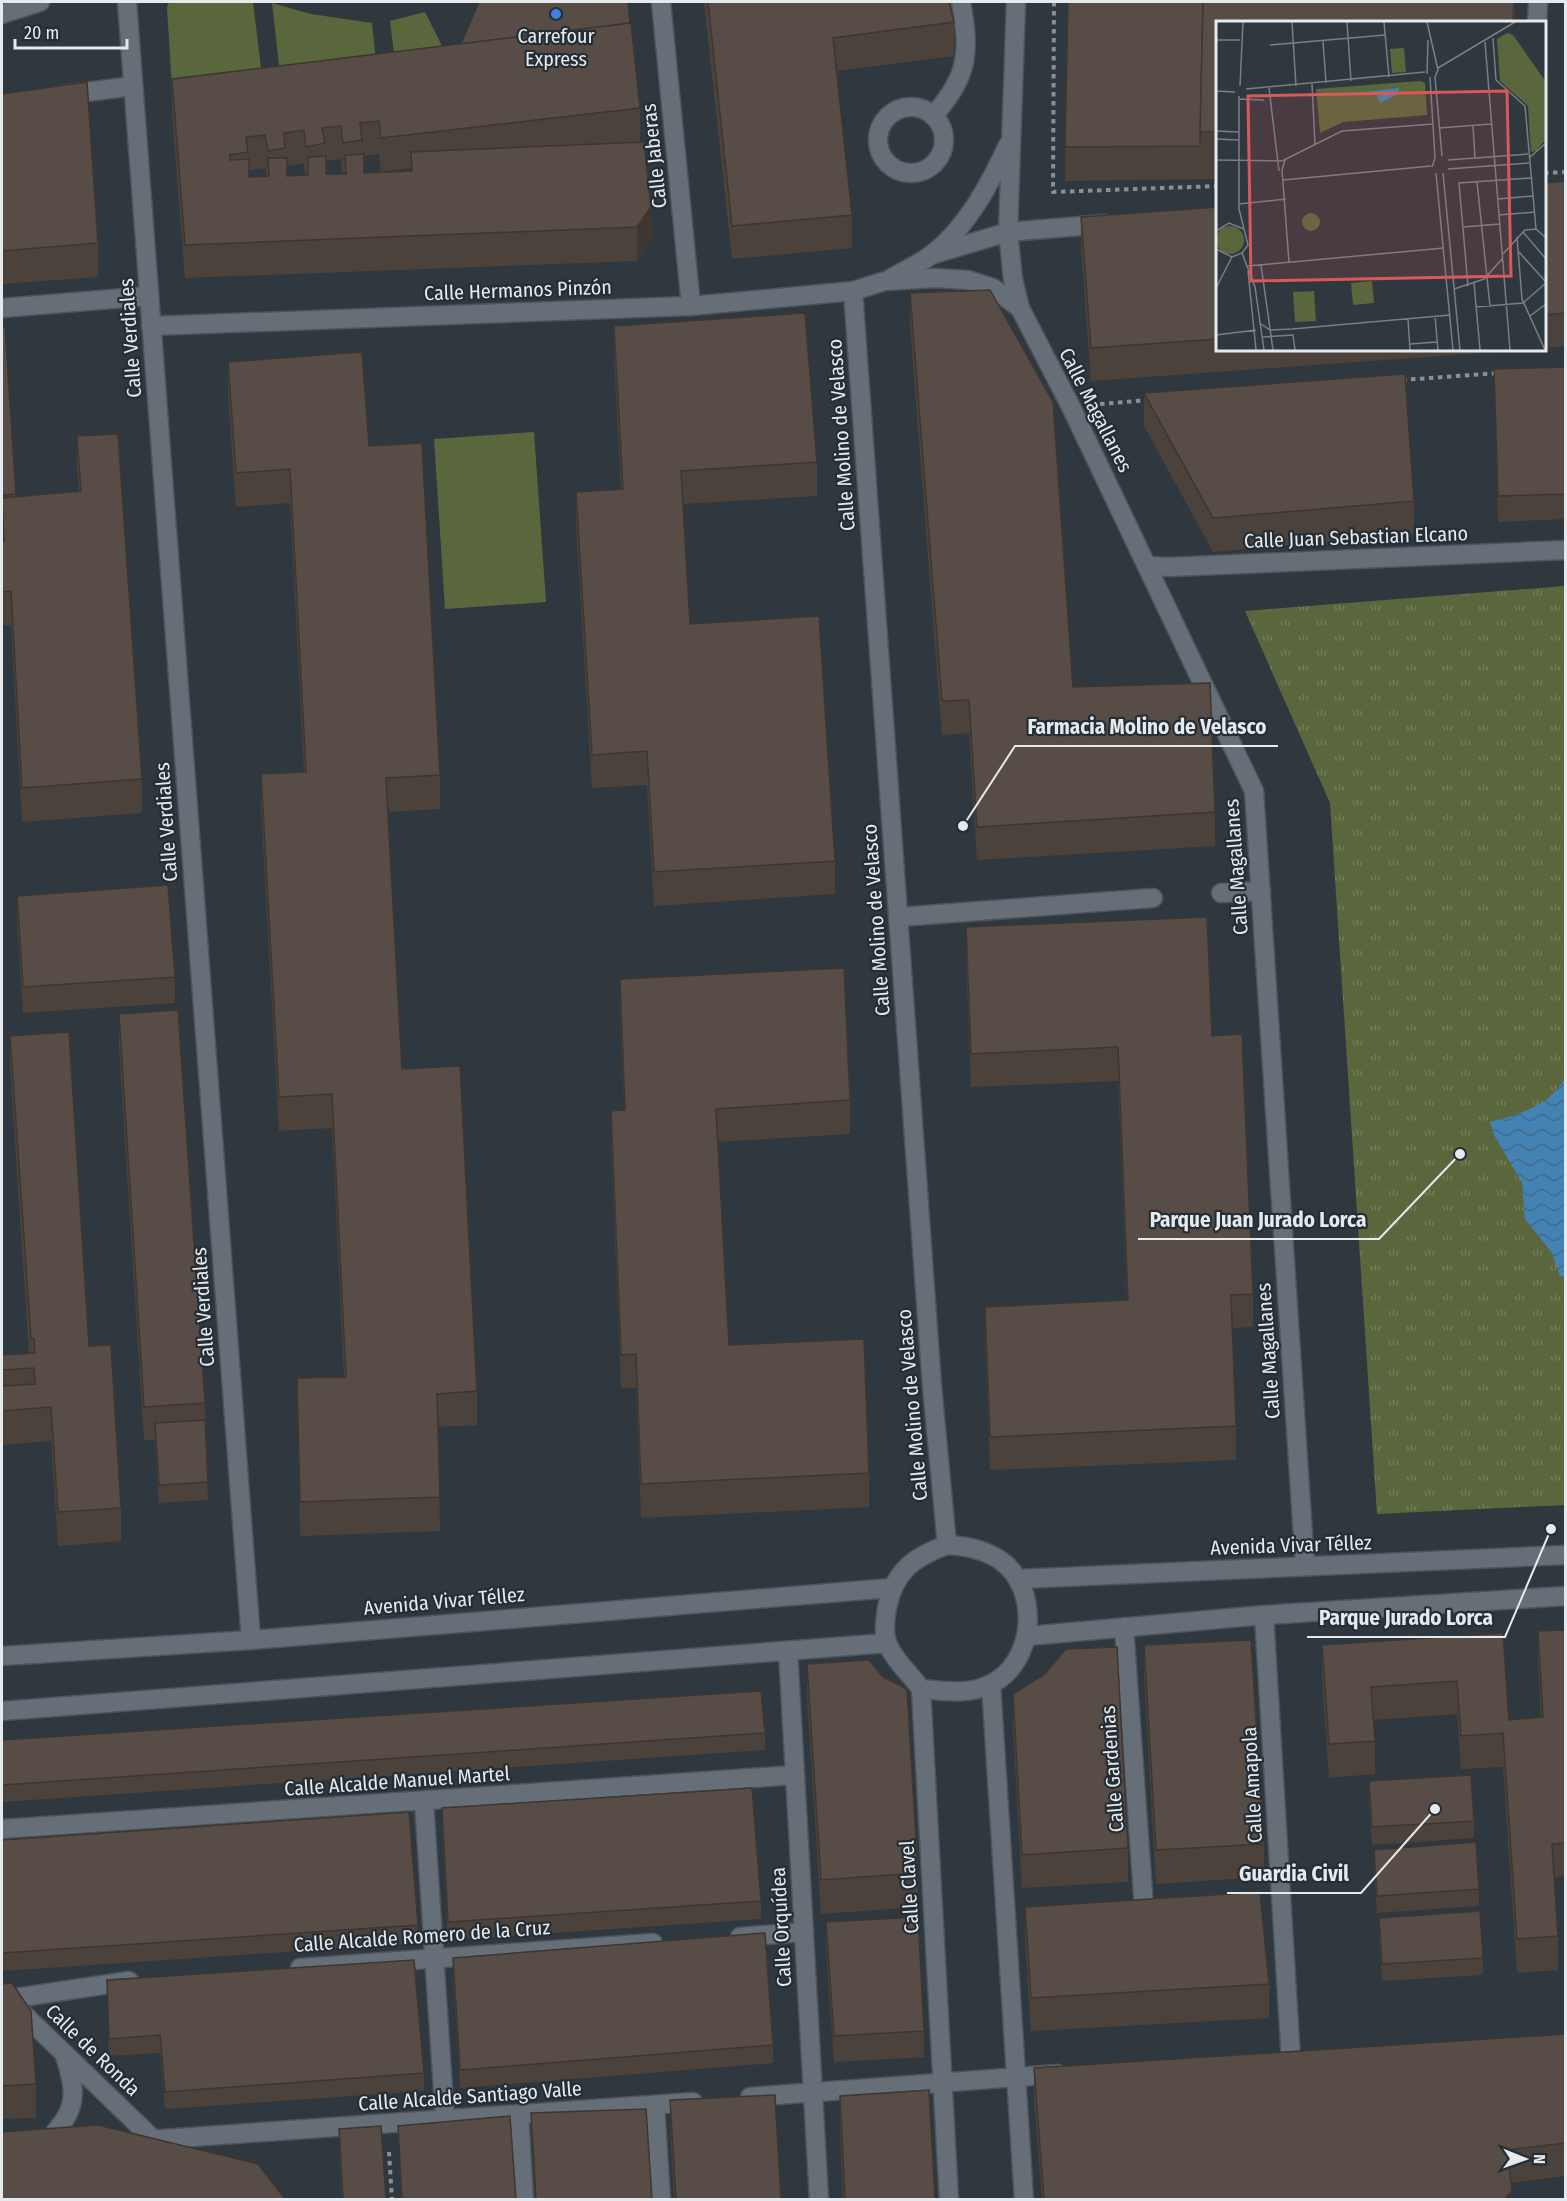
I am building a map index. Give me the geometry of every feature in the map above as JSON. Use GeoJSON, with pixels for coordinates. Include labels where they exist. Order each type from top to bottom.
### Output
{"type":"FeatureCollection","features":[{"type":"Feature","properties":{"kind":"street"},"geometry":{"type":"LineString","coordinates":[[2,14],[40,2]]}},
{"type":"Feature","properties":{"kind":"street","name":"Calle Verdiales"},"geometry":{"type":"LineString","coordinates":[[127,2],[251,1640]]}},
{"type":"Feature","properties":{"kind":"street","name":"Calle Jaberas"},"geometry":{"type":"LineString","coordinates":[[661,2],[691,306]]}},
{"type":"Feature","properties":{"kind":"street"},"geometry":{"type":"LineString","coordinates":[[933,116],[961,79],[967,57],[961,2]]}},
{"type":"Feature","properties":{"kind":"street","name":"Calle Magallanes"},"geometry":{"type":"LineString","coordinates":[[1016,2],[1008,232],[1013,279],[1020,308],[1071,406],[1254,791],[1305,1566]]}},
{"type":"Feature","properties":{"kind":"street"},"geometry":{"type":"LineString","coordinates":[[1537,21],[1538,2]]}},
{"type":"Feature","properties":{"kind":"street"},"geometry":{"type":"LineString","coordinates":[[45,97],[133,86]]}},
{"type":"Feature","properties":{"kind":"street"},"geometry":{"type":"LineString","coordinates":[[931,255],[957,229],[980,197],[996,171],[1011,138]]}},
{"type":"Feature","properties":{"kind":"street"},"geometry":{"type":"LineString","coordinates":[[885,281],[931,255],[1008,232],[1124,223]]}},
{"type":"Feature","properties":{"kind":"street"},"geometry":{"type":"LineString","coordinates":[[885,281],[935,278],[968,280],[993,288],[1020,308]]}},
{"type":"Feature","properties":{"kind":"street","name":"Calle Hermanos Pinzón"},"geometry":{"type":"LineString","coordinates":[[151,326],[691,306],[853,291],[885,281]]}},
{"type":"Feature","properties":{"kind":"street","name":"Calle Molino de Velasco"},"geometry":{"type":"LineString","coordinates":[[853,291],[932,1386],[947,1545]]}},
{"type":"Feature","properties":{"kind":"street"},"geometry":{"type":"LineString","coordinates":[[2,308],[149,296]]}},
{"type":"Feature","properties":{"kind":"street","name":"Calle Juan Sebastian Elcano"},"geometry":{"type":"LineString","coordinates":[[1148,566],[1170,567],[1566,550]]}},
{"type":"Feature","properties":{"kind":"street"},"geometry":{"type":"LineString","coordinates":[[1221,894],[1260,891]]}},
{"type":"Feature","properties":{"kind":"street"},"geometry":{"type":"LineString","coordinates":[[899,917],[1153,898]]}},
{"type":"Feature","properties":{"kind":"street"},"geometry":{"type":"LineString","coordinates":[[947,1545],[980,1549],[1001,1561],[1018,1578],[1029,1618],[1028,1636],[1014,1664],[991,1684],[962,1692],[921,1689],[898,1663],[887,1643],[884,1627],[891,1588],[907,1566],[929,1551],[947,1545]]}},
{"type":"Feature","properties":{"kind":"street","name":"Avenida Vivar Téllez"},"geometry":{"type":"LineString","coordinates":[[1018,1578],[1566,1555]]}},
{"type":"Feature","properties":{"kind":"street","name":"Avenida Vivar Téllez"},"geometry":{"type":"LineString","coordinates":[[2,1656],[251,1640],[891,1588]]}},
{"type":"Feature","properties":{"kind":"street"},"geometry":{"type":"LineString","coordinates":[[1028,1636],[1264,1615],[1566,1596]]}},
{"type":"Feature","properties":{"kind":"street","name":"Calle Amapola"},"geometry":{"type":"LineString","coordinates":[[1264,1615],[1291,2060]]}},
{"type":"Feature","properties":{"kind":"street","name":"Calle Gardenias"},"geometry":{"type":"LineString","coordinates":[[1124,1627],[1144,1908]]}},
{"type":"Feature","properties":{"kind":"street"},"geometry":{"type":"LineString","coordinates":[[2,1711],[887,1643]]}},
{"type":"Feature","properties":{"kind":"street","name":"Calle Orquídea"},"geometry":{"type":"LineString","coordinates":[[788,1651],[819,2199]]}},
{"type":"Feature","properties":{"kind":"street"},"geometry":{"type":"LineString","coordinates":[[991,1684],[1024,2199]]}},
{"type":"Feature","properties":{"kind":"street","name":"Calle Clavel"},"geometry":{"type":"LineString","coordinates":[[921,1689],[949,2199]]}},
{"type":"Feature","properties":{"kind":"street","name":"Calle Alcalde Manuel Martel"},"geometry":{"type":"LineString","coordinates":[[2,1829],[795,1775]]}},
{"type":"Feature","properties":{"kind":"street"},"geometry":{"type":"LineString","coordinates":[[424,1802],[445,2120]]}},
{"type":"Feature","properties":{"kind":"street"},"geometry":{"type":"LineString","coordinates":[[1258,1901],[1281,1900]]}},
{"type":"Feature","properties":{"kind":"street"},"geometry":{"type":"LineString","coordinates":[[1121,1909],[1167,1906]]}},
{"type":"Feature","properties":{"kind":"street"},"geometry":{"type":"LineString","coordinates":[[1005,1915],[1029,1914]]}},
{"type":"Feature","properties":{"kind":"street"},"geometry":{"type":"LineString","coordinates":[[721,1938],[804,1932]]}},
{"type":"Feature","properties":{"kind":"street","name":"Calle Alcalde Romero de la Cruz"},"geometry":{"type":"LineString","coordinates":[[280,1969],[673,1941]]}},
{"type":"Feature","properties":{"kind":"street"},"geometry":{"type":"LineString","coordinates":[[4,1998],[103,1983],[150,1979]]}},
{"type":"Feature","properties":{"kind":"street","name":"Calle de Ronda"},"geometry":{"type":"LineString","coordinates":[[4,1998],[154,2140]]}},
{"type":"Feature","properties":{"kind":"street"},"geometry":{"type":"LineString","coordinates":[[44,2145],[63,2124],[72,2104],[75,2085],[65,2054]]}},
{"type":"Feature","properties":{"kind":"street"},"geometry":{"type":"LineString","coordinates":[[1267,2062],[1315,2059]]}},
{"type":"Feature","properties":{"kind":"street"},"geometry":{"type":"LineString","coordinates":[[735,2098],[1076,2073]]}},
{"type":"Feature","properties":{"kind":"street","name":"Calle Alcalde Santiago Valle"},"geometry":{"type":"LineString","coordinates":[[121,2141],[519,2116],[712,2100]]}},
{"type":"Feature","properties":{"kind":"street"},"geometry":{"type":"LineString","coordinates":[[655,2105],[661,2199]]}},
{"type":"Feature","properties":{"kind":"street"},"geometry":{"type":"LineString","coordinates":[[519,2116],[524,2199]]}},
{"type":"Feature","properties":{"kind":"street"},"geometry":{"type":"LineString","coordinates":[[189,2137],[215,2156]]}},
{"type":"Feature","properties":{"kind":"street"},"geometry":{"type":"LineString","coordinates":[[23,2146],[66,2144]]}},
{"type":"Feature","properties":{"kind":"path"},"geometry":{"type":"LineString","coordinates":[[1054,2],[1053,192],[1216,186]]}},
{"type":"Feature","properties":{"kind":"path"},"geometry":{"type":"LineString","coordinates":[[1546,173],[1566,172]]}},
{"type":"Feature","properties":{"kind":"path"},"geometry":{"type":"LineString","coordinates":[[1390,381],[1507,372]]}},
{"type":"Feature","properties":{"kind":"path"},"geometry":{"type":"LineString","coordinates":[[1071,406],[1157,399]]}},
{"type":"Feature","properties":{"kind":"path"},"geometry":{"type":"LineString","coordinates":[[388,2124],[392,2199]]}},
{"type":"Feature","properties":{"kind":"green space"},"geometry":{"type":"Polygon","coordinates":[[[169,2],[253,2],[262,76],[172,88],[167,8],[169,2]]]}},
{"type":"Feature","properties":{"kind":"green space"},"geometry":{"type":"Polygon","coordinates":[[[272,3],[311,14],[372,23],[376,62],[280,74],[272,3]]]}},
{"type":"Feature","properties":{"kind":"green space"},"geometry":{"type":"Polygon","coordinates":[[[425,12],[443,48],[395,61],[390,21],[425,12]]]}},
{"type":"Feature","properties":{"kind":"green space"},"geometry":{"type":"Polygon","coordinates":[[[534,432],[546,602],[445,609],[434,439],[534,432]]]}},
{"type":"Feature","properties":{"kind":"green space"},"geometry":{"type":"Polygon","coordinates":[[[1565,586],[1565,1505],[1377,1514],[1330,803],[1245,611],[1565,586]]]}},
{"type":"Feature","properties":{"kind":"water"},"geometry":{"type":"Polygon","coordinates":[[[1565,1078],[1565,1277],[1560,1276],[1552,1253],[1525,1219],[1522,1183],[1494,1135],[1490,1122],[1533,1108],[1551,1096],[1565,1078]]]}},
{"type":"Feature","properties":{"kind":"building"},"geometry":{"type":"Polygon","coordinates":[[[479,2],[628,2],[630,23],[461,44],[479,2]]]}},
{"type":"Feature","properties":{"kind":"building"},"geometry":{"type":"Polygon","coordinates":[[[708,2],[949,2],[954,22],[833,38],[852,215],[732,226],[708,2]]]}},
{"type":"Feature","properties":{"kind":"building"},"geometry":{"type":"Polygon","coordinates":[[[1068,2],[1203,2],[1200,146],[1065,147],[1068,2]]]}},
{"type":"Feature","properties":{"kind":"building"},"geometry":{"type":"Polygon","coordinates":[[[1203,2],[1514,2],[1513,21],[1216,21],[1216,132],[1200,132],[1203,2]]]}},
{"type":"Feature","properties":{"kind":"building"},"geometry":{"type":"Polygon","coordinates":[[[631,23],[640,108],[381,138],[379,121],[360,123],[362,140],[343,143],[341,126],[322,128],[325,143],[306,147],[304,130],[284,133],[285,148],[268,151],[265,135],[246,137],[248,152],[230,155],[230,160],[249,159],[249,177],[269,176],[268,158],[287,158],[287,176],[308,175],[308,157],[326,156],[326,174],[346,174],[345,155],[364,154],[364,173],[412,171],[411,152],[644,142],[651,207],[637,227],[185,245],[172,79],[631,23]]]}},
{"type":"Feature","properties":{"kind":"building"},"geometry":{"type":"Polygon","coordinates":[[[87,82],[98,243],[2,251],[2,94],[87,82]]]}},
{"type":"Feature","properties":{"kind":"building"},"geometry":{"type":"Polygon","coordinates":[[[1566,181],[1566,313],[1546,315],[1546,183],[1566,181]]]}},
{"type":"Feature","properties":{"kind":"building"},"geometry":{"type":"Polygon","coordinates":[[[1216,207],[1216,339],[1091,348],[1081,217],[1216,207]]]}},
{"type":"Feature","properties":{"kind":"building"},"geometry":{"type":"Polygon","coordinates":[[[990,290],[1053,402],[1073,687],[1210,683],[1215,812],[977,827],[969,700],[942,701],[910,293],[990,290]]]}},
{"type":"Feature","properties":{"kind":"building"},"geometry":{"type":"Polygon","coordinates":[[[805,313],[817,462],[681,471],[690,624],[819,616],[835,861],[654,872],[647,751],[592,755],[576,492],[623,489],[614,326],[805,313]]]}},
{"type":"Feature","properties":{"kind":"building"},"geometry":{"type":"Polygon","coordinates":[[[2,327],[5,327],[16,494],[2,495],[2,327]]]}},
{"type":"Feature","properties":{"kind":"building"},"geometry":{"type":"Polygon","coordinates":[[[362,352],[369,446],[422,443],[440,775],[386,778],[402,1069],[460,1066],[477,1391],[437,1394],[440,1497],[300,1502],[297,1378],[346,1377],[332,1094],[279,1097],[261,774],[306,772],[290,469],[236,473],[228,362],[362,352]]]}},
{"type":"Feature","properties":{"kind":"building"},"geometry":{"type":"Polygon","coordinates":[[[1566,367],[1566,494],[1498,496],[1494,369],[1566,367]]]}},
{"type":"Feature","properties":{"kind":"building"},"geometry":{"type":"Polygon","coordinates":[[[1405,374],[1414,501],[1213,518],[1144,393],[1405,374]]]}},
{"type":"Feature","properties":{"kind":"building"},"geometry":{"type":"Polygon","coordinates":[[[118,434],[142,779],[22,788],[11,591],[2,592],[2,541],[4,541],[2,498],[81,491],[77,436],[118,434]]]}},
{"type":"Feature","properties":{"kind":"building"},"geometry":{"type":"Polygon","coordinates":[[[168,885],[175,977],[23,987],[17,896],[168,885]]]}},
{"type":"Feature","properties":{"kind":"building"},"geometry":{"type":"Polygon","coordinates":[[[1207,917],[1212,1036],[1242,1034],[1253,1294],[1231,1295],[1236,1426],[990,1437],[985,1307],[1128,1300],[1118,1047],[971,1054],[966,927],[1207,917]]]}},
{"type":"Feature","properties":{"kind":"building"},"geometry":{"type":"Polygon","coordinates":[[[844,968],[850,1100],[716,1109],[729,1345],[864,1339],[869,1473],[641,1484],[636,1354],[621,1355],[611,1111],[625,1110],[620,979],[844,968]]]}},
{"type":"Feature","properties":{"kind":"building"},"geometry":{"type":"Polygon","coordinates":[[[178,1010],[205,1403],[144,1407],[119,1014],[178,1010]]]}},
{"type":"Feature","properties":{"kind":"building"},"geometry":{"type":"Polygon","coordinates":[[[69,1032],[89,1346],[111,1345],[121,1508],[58,1512],[51,1407],[2,1411],[2,1386],[35,1384],[34,1368],[2,1370],[2,1355],[35,1353],[34,1339],[31,1338],[10,1036],[69,1032]]]}},
{"type":"Feature","properties":{"kind":"building"},"geometry":{"type":"Polygon","coordinates":[[[205,1420],[208,1482],[159,1485],[155,1423],[205,1420]]]}},
{"type":"Feature","properties":{"kind":"building"},"geometry":{"type":"Polygon","coordinates":[[[1566,1630],[1566,1843],[1552,1844],[1558,1936],[1517,1939],[1503,1733],[1461,1736],[1457,1681],[1371,1687],[1375,1741],[1329,1744],[1322,1645],[1503,1633],[1509,1720],[1543,1717],[1538,1631],[1566,1630]]]}},
{"type":"Feature","properties":{"kind":"building"},"geometry":{"type":"Polygon","coordinates":[[[1251,1640],[1264,1844],[1156,1850],[1144,1645],[1251,1640]]]}},
{"type":"Feature","properties":{"kind":"building"},"geometry":{"type":"Polygon","coordinates":[[[1117,1647],[1128,1848],[1022,1855],[1013,1694],[1045,1674],[1066,1649],[1117,1647]]]}},
{"type":"Feature","properties":{"kind":"building"},"geometry":{"type":"Polygon","coordinates":[[[869,1660],[883,1677],[907,1689],[918,1873],[821,1880],[807,1664],[869,1660]]]}},
{"type":"Feature","properties":{"kind":"building"},"geometry":{"type":"Polygon","coordinates":[[[761,1691],[765,1733],[2,1785],[2,1740],[761,1691]]]}},
{"type":"Feature","properties":{"kind":"building"},"geometry":{"type":"Polygon","coordinates":[[[1471,1775],[1474,1821],[1372,1827],[1369,1781],[1471,1775]]]}},
{"type":"Feature","properties":{"kind":"building"},"geometry":{"type":"Polygon","coordinates":[[[752,1788],[761,1901],[448,1922],[442,1808],[752,1788]]]}},
{"type":"Feature","properties":{"kind":"building"},"geometry":{"type":"Polygon","coordinates":[[[409,1812],[418,1925],[2,1953],[2,1840],[409,1812]]]}},
{"type":"Feature","properties":{"kind":"building"},"geometry":{"type":"Polygon","coordinates":[[[1476,1842],[1479,1889],[1377,1896],[1374,1850],[1476,1842]]]}},
{"type":"Feature","properties":{"kind":"building"},"geometry":{"type":"Polygon","coordinates":[[[1260,1892],[1269,1984],[1031,1998],[1025,1907],[1260,1892]]]}},
{"type":"Feature","properties":{"kind":"building"},"geometry":{"type":"Polygon","coordinates":[[[1480,1911],[1483,1958],[1382,1964],[1379,1918],[1480,1911]]]}},
{"type":"Feature","properties":{"kind":"building"},"geometry":{"type":"Polygon","coordinates":[[[918,1917],[924,2031],[834,2036],[826,1922],[918,1917]]]}},
{"type":"Feature","properties":{"kind":"building"},"geometry":{"type":"Polygon","coordinates":[[[765,1933],[773,2045],[460,2070],[453,1958],[765,1933]]]}},
{"type":"Feature","properties":{"kind":"building"},"geometry":{"type":"Polygon","coordinates":[[[414,1960],[424,2073],[165,2092],[160,2035],[109,2039],[107,1980],[414,1960]]]}},
{"type":"Feature","properties":{"kind":"building"},"geometry":{"type":"Polygon","coordinates":[[[12,1983],[31,2011],[36,2084],[2,2086],[2,1984],[12,1983]]]}},
{"type":"Feature","properties":{"kind":"building"},"geometry":{"type":"Polygon","coordinates":[[[1566,2034],[1566,2143],[1507,2150],[1512,2191],[1505,2199],[1044,2199],[1034,2068],[1566,2034]]]}},
{"type":"Feature","properties":{"kind":"building"},"geometry":{"type":"Polygon","coordinates":[[[929,2090],[935,2199],[845,2199],[840,2096],[929,2090]]]}},
{"type":"Feature","properties":{"kind":"building"},"geometry":{"type":"Polygon","coordinates":[[[775,2095],[781,2199],[676,2199],[670,2100],[775,2095]]]}},
{"type":"Feature","properties":{"kind":"building"},"geometry":{"type":"Polygon","coordinates":[[[646,2109],[652,2199],[536,2199],[531,2113],[646,2109]]]}},
{"type":"Feature","properties":{"kind":"building"},"geometry":{"type":"Polygon","coordinates":[[[510,2116],[516,2199],[402,2199],[398,2126],[510,2116]]]}},
{"type":"Feature","properties":{"kind":"building"},"geometry":{"type":"Polygon","coordinates":[[[98,2125],[258,2164],[285,2199],[2,2199],[2,2132],[98,2125]]]}},
{"type":"Feature","properties":{"kind":"building"},"geometry":{"type":"Polygon","coordinates":[[[381,2126],[386,2199],[343,2199],[339,2129],[381,2126]]]}},
{"type":"Feature","properties":{"kind":"place","name":"Carrefour Express"},"geometry":{"type":"Point","coordinates":[556,14]}},
{"type":"Feature","properties":{"kind":"place","name":"Farmacia Molino de Velasco"},"geometry":{"type":"Point","coordinates":[963,826]}},
{"type":"Feature","properties":{"kind":"place","name":"Parque Juan Jurado Lorca"},"geometry":{"type":"Point","coordinates":[1460,1154]}},
{"type":"Feature","properties":{"kind":"place","name":"Parque Jurado Lorca"},"geometry":{"type":"Point","coordinates":[1551,1529]}},
{"type":"Feature","properties":{"kind":"place","name":"Guardia Civil"},"geometry":{"type":"Point","coordinates":[1435,1809]}}]}
